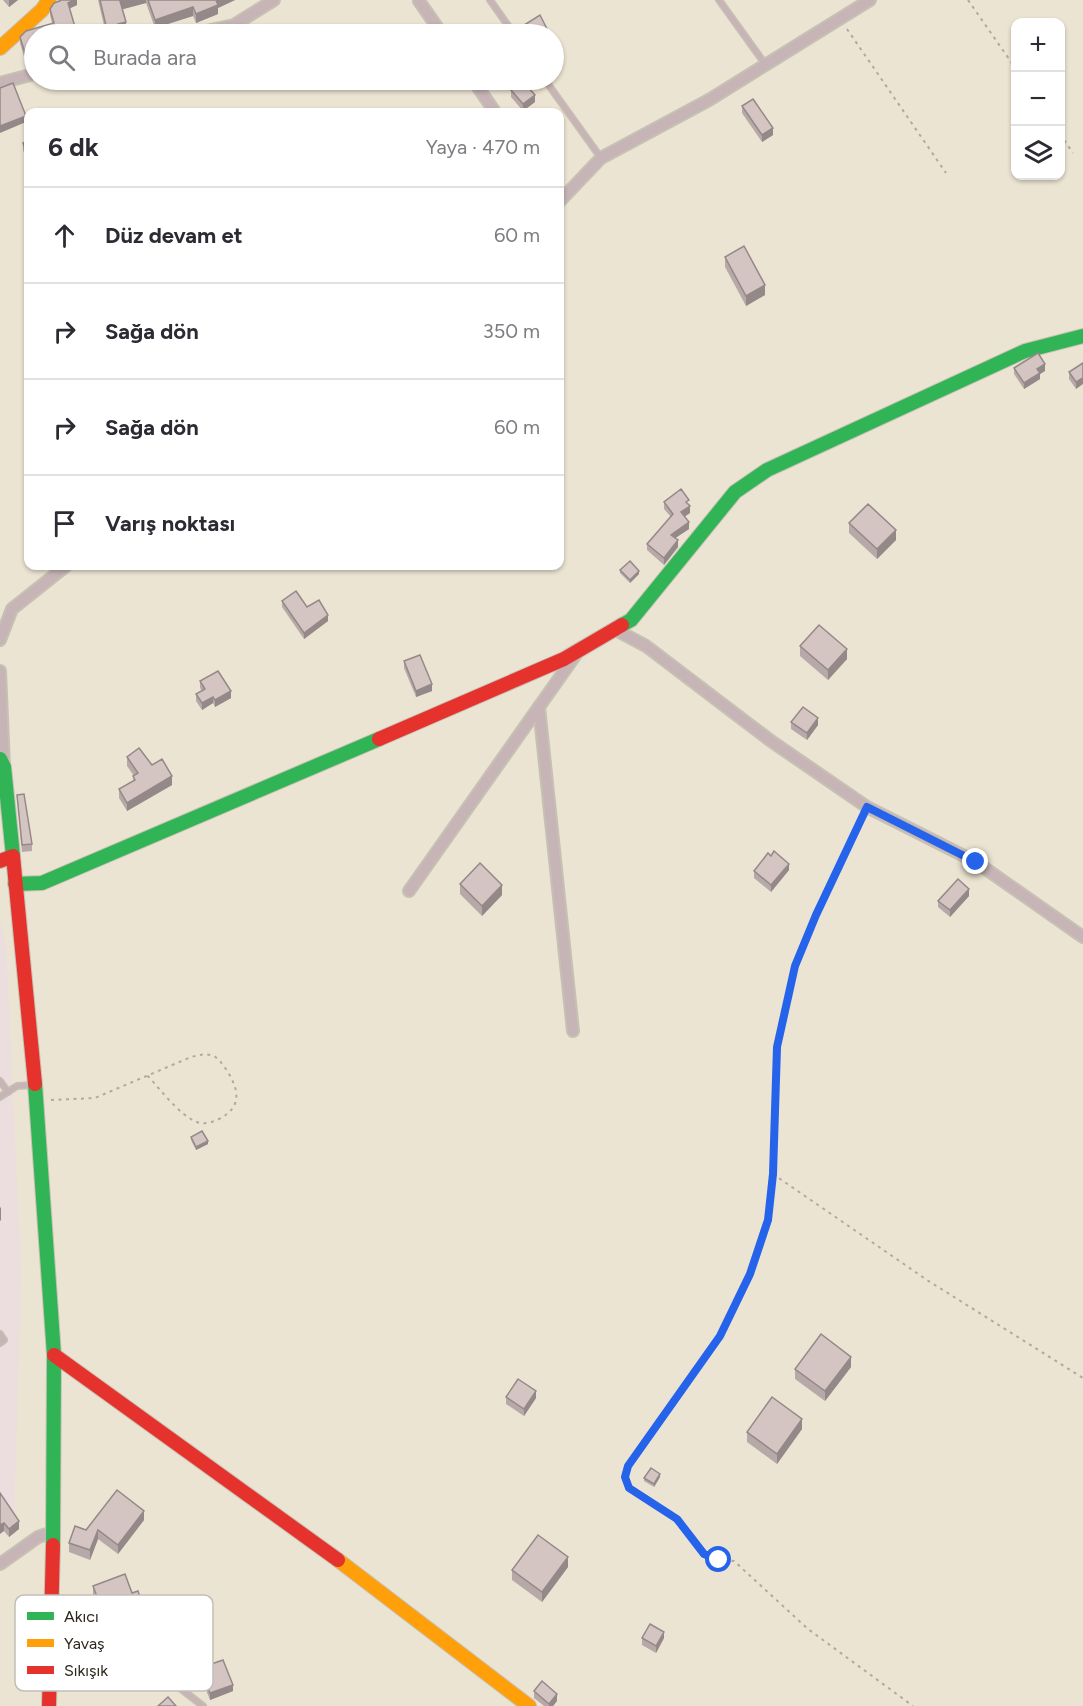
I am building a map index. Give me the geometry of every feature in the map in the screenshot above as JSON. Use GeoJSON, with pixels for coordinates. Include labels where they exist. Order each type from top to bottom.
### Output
{"type":"FeatureCollection","features":[{"type":"Feature","properties":{"kind":"street"},"geometry":{"type":"LineString","coordinates":[[236,24],[274,0]]}},
{"type":"Feature","properties":{"kind":"street"},"geometry":{"type":"LineString","coordinates":[[564,194],[601,158],[708,100],[870,0]]}},
{"type":"Feature","properties":{"kind":"street"},"geometry":{"type":"LineString","coordinates":[[419,1],[435,24]]}},
{"type":"Feature","properties":{"kind":"street"},"geometry":{"type":"LineString","coordinates":[[2,41],[42,3]]}},
{"type":"Feature","properties":{"kind":"street"},"geometry":{"type":"LineString","coordinates":[[0,83],[24,77]]}},
{"type":"Feature","properties":{"kind":"street"},"geometry":{"type":"LineString","coordinates":[[480,90],[492,108]]}},
{"type":"Feature","properties":{"kind":"street"},"geometry":{"type":"LineString","coordinates":[[15,884],[42,883],[564,659],[631,620],[735,492],[767,470],[1025,351],[1083,336]]}},
{"type":"Feature","properties":{"kind":"street"},"geometry":{"type":"LineString","coordinates":[[0,640],[12,609],[61,570]]}},
{"type":"Feature","properties":{"kind":"street"},"geometry":{"type":"LineString","coordinates":[[616,630],[645,646],[771,741],[867,807],[976,862],[1083,938]]}},
{"type":"Feature","properties":{"kind":"street"},"geometry":{"type":"LineString","coordinates":[[409,891],[579,650]]}},
{"type":"Feature","properties":{"kind":"street"},"geometry":{"type":"LineString","coordinates":[[0,671],[6,859],[15,884],[35,1085],[54,1355],[51,1595]]}},
{"type":"Feature","properties":{"kind":"street"},"geometry":{"type":"LineString","coordinates":[[539,707],[573,1031]]}},
{"type":"Feature","properties":{"kind":"street"},"geometry":{"type":"LineString","coordinates":[[54,1355],[309,1537],[529,1706]]}},
{"type":"Feature","properties":{"kind":"street"},"geometry":{"type":"LineString","coordinates":[[0,1564],[38,1537],[53,1532]]}},
{"type":"Feature","properties":{"kind":"lane"},"geometry":{"type":"LineString","coordinates":[[490,0],[507,24]]}},
{"type":"Feature","properties":{"kind":"lane"},"geometry":{"type":"LineString","coordinates":[[719,0],[765,64]]}},
{"type":"Feature","properties":{"kind":"lane"},"geometry":{"type":"LineString","coordinates":[[551,90],[601,158]]}},
{"type":"Feature","properties":{"kind":"lane"},"geometry":{"type":"LineString","coordinates":[[0,1081],[8,1092]]}},
{"type":"Feature","properties":{"kind":"lane"},"geometry":{"type":"LineString","coordinates":[[0,1097],[17,1086],[35,1085]]}},
{"type":"Feature","properties":{"kind":"lane"},"geometry":{"type":"LineString","coordinates":[[0,1334],[4,1340],[0,1343]]}},
{"type":"Feature","properties":{"kind":"lane"},"geometry":{"type":"LineString","coordinates":[[184,1691],[203,1706]]}},
{"type":"Feature","properties":{"kind":"path"},"geometry":{"type":"LineString","coordinates":[[968,0],[1011,62]]}},
{"type":"Feature","properties":{"kind":"path"},"geometry":{"type":"LineString","coordinates":[[840,19],[946,173]]}},
{"type":"Feature","properties":{"kind":"path"},"geometry":{"type":"LineString","coordinates":[[1065,141],[1073,153]]}},
{"type":"Feature","properties":{"kind":"path"},"geometry":{"type":"LineString","coordinates":[[867,807],[816,915],[795,966],[777,1047],[773,1174],[768,1220],[750,1274],[720,1336],[628,1466],[625,1477],[629,1488],[677,1519],[704,1554],[719,1560],[734,1561],[808,1629],[913,1706]]}},
{"type":"Feature","properties":{"kind":"path"},"geometry":{"type":"LineString","coordinates":[[36,1100],[95,1098],[147,1075],[202,1054],[212,1055],[220,1060],[232,1078],[237,1092],[236,1103],[228,1114],[215,1121],[200,1124],[189,1118],[147,1075]]}},
{"type":"Feature","properties":{"kind":"path"},"geometry":{"type":"LineString","coordinates":[[773,1174],[927,1280],[1083,1378]]}},
{"type":"Feature","properties":{"kind":"shaded area"},"geometry":{"type":"Polygon","coordinates":[[[0,922],[6,942],[21,1274],[14,1522],[0,1502],[0,922]]]}},
{"type":"Feature","properties":{"kind":"building"},"geometry":{"type":"Polygon","coordinates":[[[74,0],[68,3],[74,24],[50,24],[54,23],[50,9],[54,3],[74,0]]]}},
{"type":"Feature","properties":{"kind":"building"},"geometry":{"type":"Polygon","coordinates":[[[100,0],[124,0],[120,1],[126,22],[106,24],[100,0]]]}},
{"type":"Feature","properties":{"kind":"building"},"geometry":{"type":"Polygon","coordinates":[[[148,0],[216,0],[218,5],[196,14],[193,7],[155,20],[148,0]]]}},
{"type":"Feature","properties":{"kind":"building"},"geometry":{"type":"Polygon","coordinates":[[[540,15],[544,24],[526,24],[540,15]]]}},
{"type":"Feature","properties":{"kind":"building"},"geometry":{"type":"Polygon","coordinates":[[[24,33],[24,50],[20,37],[24,33]]]}},
{"type":"Feature","properties":{"kind":"building"},"geometry":{"type":"Polygon","coordinates":[[[13,83],[24,111],[24,117],[0,126],[0,88],[13,83]]]}},
{"type":"Feature","properties":{"kind":"building"},"geometry":{"type":"Polygon","coordinates":[[[511,90],[530,90],[535,95],[523,104],[511,90]]]}},
{"type":"Feature","properties":{"kind":"building"},"geometry":{"type":"Polygon","coordinates":[[[753,99],[773,128],[762,135],[742,106],[753,99]]]}},
{"type":"Feature","properties":{"kind":"building"},"geometry":{"type":"Polygon","coordinates":[[[744,246],[765,285],[746,296],[725,257],[744,246]]]}},
{"type":"Feature","properties":{"kind":"building"},"geometry":{"type":"Polygon","coordinates":[[[1038,353],[1045,364],[1037,369],[1040,373],[1024,383],[1014,368],[1038,353]]]}},
{"type":"Feature","properties":{"kind":"building"},"geometry":{"type":"Polygon","coordinates":[[[1083,363],[1083,378],[1076,382],[1069,372],[1083,363]]]}},
{"type":"Feature","properties":{"kind":"building"},"geometry":{"type":"Polygon","coordinates":[[[681,489],[689,500],[686,502],[690,506],[681,512],[689,522],[671,535],[678,540],[664,558],[647,544],[673,514],[664,502],[681,489]]]}},
{"type":"Feature","properties":{"kind":"building"},"geometry":{"type":"Polygon","coordinates":[[[868,504],[896,530],[877,549],[849,523],[868,504]]]}},
{"type":"Feature","properties":{"kind":"building"},"geometry":{"type":"Polygon","coordinates":[[[630,561],[639,571],[630,580],[620,570],[630,561]]]}},
{"type":"Feature","properties":{"kind":"building"},"geometry":{"type":"Polygon","coordinates":[[[296,591],[307,607],[319,600],[328,615],[304,633],[282,601],[296,591]]]}},
{"type":"Feature","properties":{"kind":"building"},"geometry":{"type":"Polygon","coordinates":[[[819,625],[847,649],[828,670],[800,646],[819,625]]]}},
{"type":"Feature","properties":{"kind":"building"},"geometry":{"type":"Polygon","coordinates":[[[420,655],[432,684],[416,691],[404,661],[420,655]]]}},
{"type":"Feature","properties":{"kind":"building"},"geometry":{"type":"Polygon","coordinates":[[[218,671],[231,691],[215,700],[213,697],[202,703],[196,694],[205,689],[200,681],[218,671]]]}},
{"type":"Feature","properties":{"kind":"building"},"geometry":{"type":"Polygon","coordinates":[[[803,707],[818,718],[807,733],[791,722],[803,707]]]}},
{"type":"Feature","properties":{"kind":"building"},"geometry":{"type":"Polygon","coordinates":[[[139,748],[152,765],[162,759],[172,776],[127,803],[119,789],[135,780],[133,776],[138,773],[127,757],[139,748]]]}},
{"type":"Feature","properties":{"kind":"building"},"geometry":{"type":"Polygon","coordinates":[[[24,794],[32,844],[22,845],[17,795],[24,794]]]}},
{"type":"Feature","properties":{"kind":"building"},"geometry":{"type":"Polygon","coordinates":[[[774,851],[789,864],[771,885],[754,871],[768,853],[771,856],[774,851]]]}},
{"type":"Feature","properties":{"kind":"building"},"geometry":{"type":"Polygon","coordinates":[[[480,863],[502,885],[482,906],[460,884],[480,863]]]}},
{"type":"Feature","properties":{"kind":"building"},"geometry":{"type":"Polygon","coordinates":[[[958,879],[969,889],[950,910],[938,901],[958,879]]]}},
{"type":"Feature","properties":{"kind":"building"},"geometry":{"type":"Polygon","coordinates":[[[202,1131],[208,1141],[196,1147],[191,1137],[202,1131]]]}},
{"type":"Feature","properties":{"kind":"building"},"geometry":{"type":"Polygon","coordinates":[[[821,1334],[851,1357],[825,1391],[795,1369],[821,1334]]]}},
{"type":"Feature","properties":{"kind":"building"},"geometry":{"type":"Polygon","coordinates":[[[518,1379],[536,1391],[524,1409],[506,1397],[518,1379]]]}},
{"type":"Feature","properties":{"kind":"building"},"geometry":{"type":"Polygon","coordinates":[[[772,1397],[802,1419],[777,1454],[747,1432],[772,1397]]]}},
{"type":"Feature","properties":{"kind":"building"},"geometry":{"type":"Polygon","coordinates":[[[651,1468],[660,1474],[654,1484],[644,1478],[651,1468]]]}},
{"type":"Feature","properties":{"kind":"building"},"geometry":{"type":"Polygon","coordinates":[[[117,1490],[144,1511],[118,1545],[98,1530],[90,1550],[69,1543],[75,1526],[86,1530],[117,1490]]]}},
{"type":"Feature","properties":{"kind":"building"},"geometry":{"type":"Polygon","coordinates":[[[0,1493],[19,1521],[9,1529],[4,1523],[0,1525],[0,1493]]]}},
{"type":"Feature","properties":{"kind":"building"},"geometry":{"type":"Polygon","coordinates":[[[538,1535],[568,1557],[542,1592],[512,1570],[538,1535]]]}},
{"type":"Feature","properties":{"kind":"building"},"geometry":{"type":"Polygon","coordinates":[[[125,1574],[132,1593],[138,1591],[139,1595],[96,1595],[93,1586],[125,1574]]]}},
{"type":"Feature","properties":{"kind":"building"},"geometry":{"type":"Polygon","coordinates":[[[650,1624],[664,1632],[656,1646],[642,1638],[650,1624]]]}},
{"type":"Feature","properties":{"kind":"building"},"geometry":{"type":"Polygon","coordinates":[[[223,1660],[233,1685],[210,1693],[209,1691],[213,1691],[213,1663],[223,1660]]]}},
{"type":"Feature","properties":{"kind":"building"},"geometry":{"type":"Polygon","coordinates":[[[542,1681],[557,1694],[549,1704],[534,1691],[542,1681]]]}},
{"type":"Feature","properties":{"kind":"building"},"geometry":{"type":"Polygon","coordinates":[[[168,1697],[176,1706],[158,1706],[168,1697]]]}},
{"type":"Feature","properties":{"kind":"traffic: fast"},"geometry":{"type":"LineString","coordinates":[[622,625],[631,620],[735,492],[767,470],[1025,351],[1083,336]]}},
{"type":"Feature","properties":{"kind":"traffic: fast"},"geometry":{"type":"LineString","coordinates":[[15,884],[42,883],[379,739]]}},
{"type":"Feature","properties":{"kind":"traffic: fast"},"geometry":{"type":"LineString","coordinates":[[0,759],[4,767],[13,856]]}},
{"type":"Feature","properties":{"kind":"traffic: fast"},"geometry":{"type":"LineString","coordinates":[[35,1084],[54,1355],[53,1545]]}},
{"type":"Feature","properties":{"kind":"traffic: slow"},"geometry":{"type":"LineString","coordinates":[[27,24],[49,0]]}},
{"type":"Feature","properties":{"kind":"traffic: slow"},"geometry":{"type":"LineString","coordinates":[[0,48],[24,26]]}},
{"type":"Feature","properties":{"kind":"traffic: slow"},"geometry":{"type":"LineString","coordinates":[[338,1560],[529,1706]]}},
{"type":"Feature","properties":{"kind":"traffic: jam"},"geometry":{"type":"LineString","coordinates":[[379,739],[564,659],[622,625]]}},
{"type":"Feature","properties":{"kind":"traffic: jam"},"geometry":{"type":"LineString","coordinates":[[0,861],[13,856],[35,1084]]}},
{"type":"Feature","properties":{"kind":"traffic: jam"},"geometry":{"type":"LineString","coordinates":[[54,1355],[338,1560]]}},
{"type":"Feature","properties":{"kind":"traffic: jam"},"geometry":{"type":"LineString","coordinates":[[52,1595],[53,1545]]}},
{"type":"Feature","properties":{"kind":"traffic: jam"},"geometry":{"type":"LineString","coordinates":[[49,1691],[49,1706]]}},
{"type":"Feature","properties":{"kind":"route"},"geometry":{"type":"LineString","coordinates":[[719,1560],[704,1554],[677,1519],[629,1488],[625,1477],[628,1466],[720,1336],[750,1274],[768,1220],[773,1174],[777,1047],[795,966],[816,915],[867,807],[976,862]]}}]}
